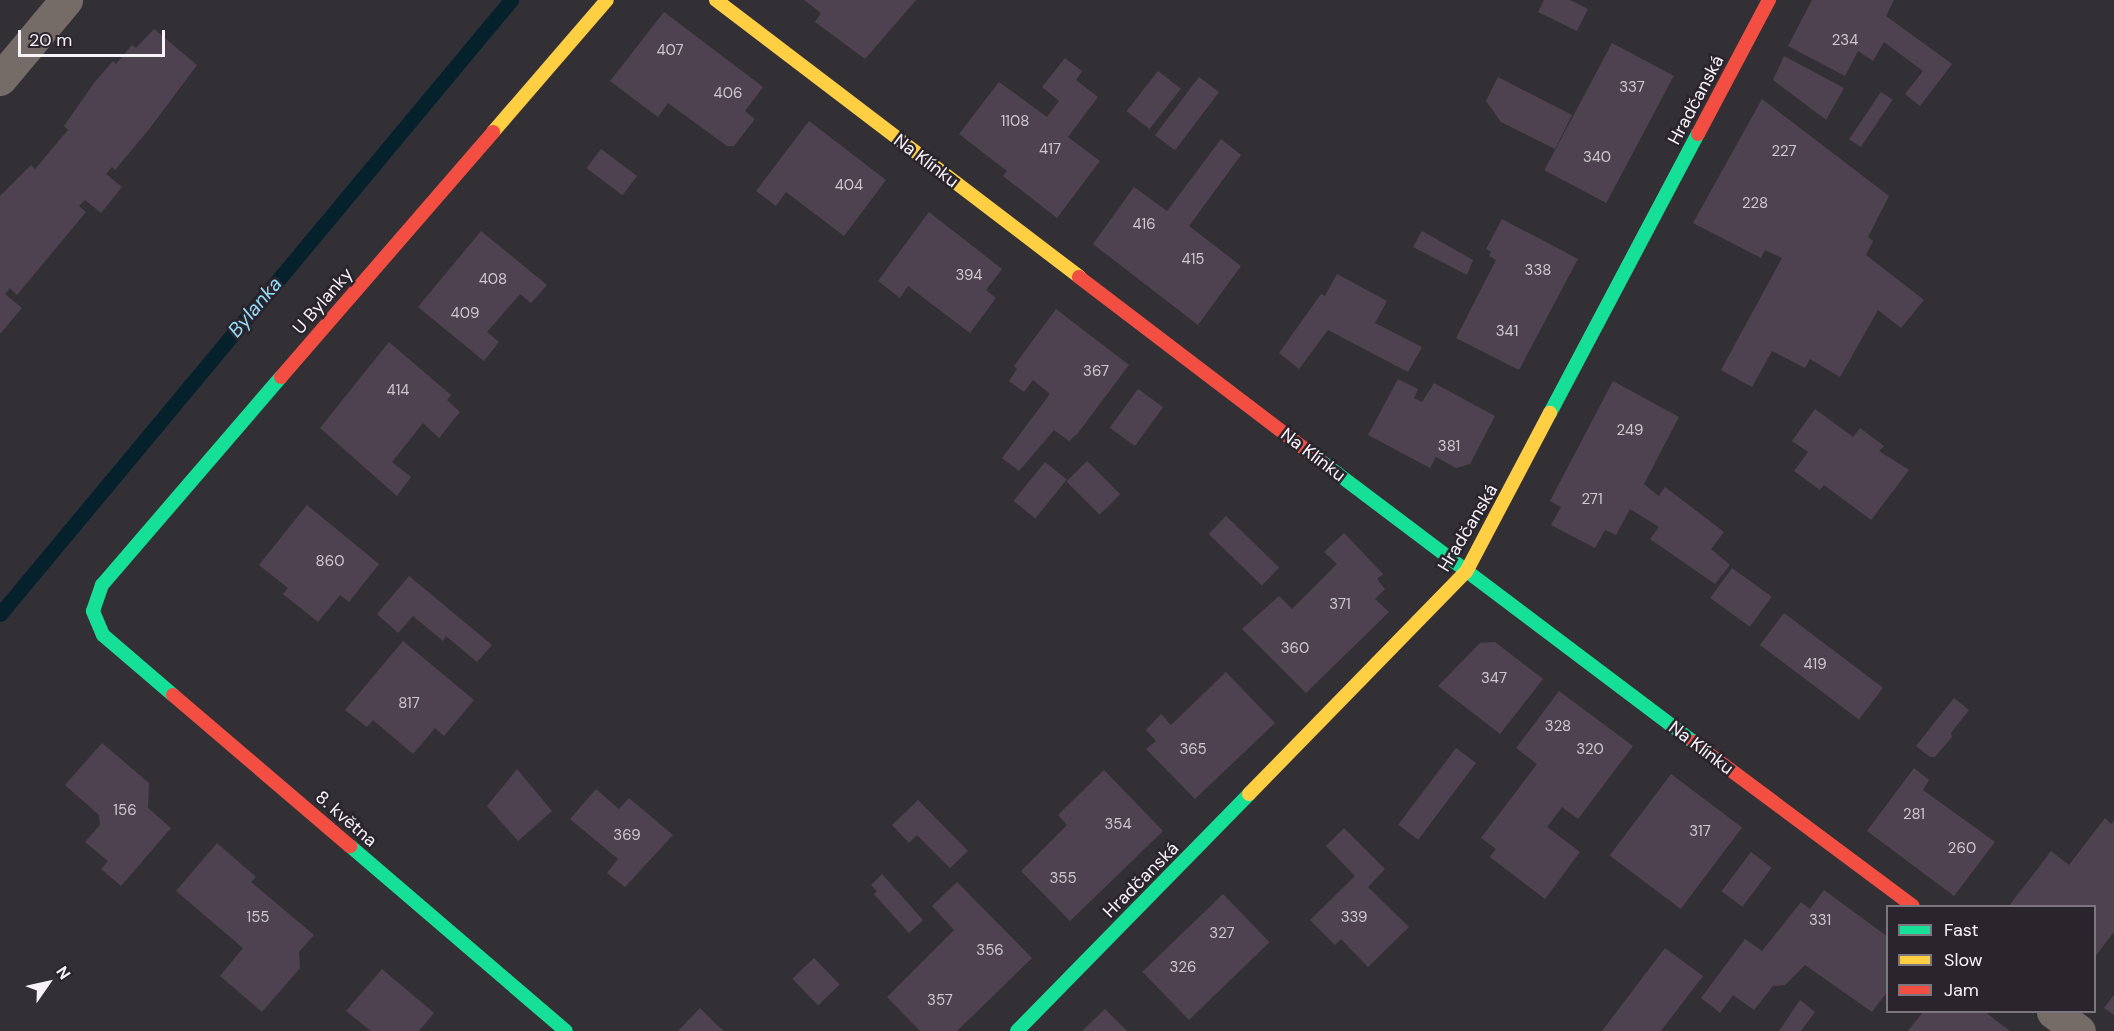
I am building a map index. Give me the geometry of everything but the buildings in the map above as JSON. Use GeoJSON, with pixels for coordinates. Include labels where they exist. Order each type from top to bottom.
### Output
{"type":"FeatureCollection","features":[{"type":"Feature","properties":{"kind":"street"},"geometry":{"type":"LineString","coordinates":[[0,79],[66,0]]}},
{"type":"Feature","properties":{"kind":"street","name":"U Bylanky"},"geometry":{"type":"LineString","coordinates":[[103,635],[93,610],[102,585],[607,0]]}},
{"type":"Feature","properties":{"kind":"street","name":"Na Klínku"},"geometry":{"type":"LineString","coordinates":[[716,0],[1466,572],[1912,905]]}},
{"type":"Feature","properties":{"kind":"street","name":"Hradčanská"},"geometry":{"type":"LineString","coordinates":[[1017,1031],[1466,572],[1769,0]]}},
{"type":"Feature","properties":{"kind":"street","name":"8. května"},"geometry":{"type":"LineString","coordinates":[[103,635],[566,1031]]}},
{"type":"Feature","properties":{"kind":"street"},"geometry":{"type":"LineString","coordinates":[[2056,1013],[2079,1031]]}},
{"type":"Feature","properties":{"kind":"waterway","name":"Bylanka"},"geometry":{"type":"LineString","coordinates":[[0,614],[511,0]]}},
{"type":"Feature","properties":{"kind":"traffic: fast"},"geometry":{"type":"LineString","coordinates":[[1550,413],[1698,134]]}},
{"type":"Feature","properties":{"kind":"traffic: fast"},"geometry":{"type":"LineString","coordinates":[[173,695],[103,635],[93,611],[102,585],[281,377]]}},
{"type":"Feature","properties":{"kind":"traffic: fast"},"geometry":{"type":"LineString","coordinates":[[1322,462],[1693,742]]}},
{"type":"Feature","properties":{"kind":"traffic: fast"},"geometry":{"type":"LineString","coordinates":[[1017,1031],[1249,794]]}},
{"type":"Feature","properties":{"kind":"traffic: fast"},"geometry":{"type":"LineString","coordinates":[[350,846],[566,1031]]}},
{"type":"Feature","properties":{"kind":"traffic: slow"},"geometry":{"type":"LineString","coordinates":[[493,132],[607,0]]}},
{"type":"Feature","properties":{"kind":"traffic: slow"},"geometry":{"type":"LineString","coordinates":[[716,0],[1079,277]]}},
{"type":"Feature","properties":{"kind":"traffic: slow"},"geometry":{"type":"LineString","coordinates":[[1249,794],[1466,572],[1550,413]]}},
{"type":"Feature","properties":{"kind":"traffic: jam"},"geometry":{"type":"LineString","coordinates":[[1698,134],[1769,0]]}},
{"type":"Feature","properties":{"kind":"traffic: jam"},"geometry":{"type":"LineString","coordinates":[[281,377],[493,132]]}},
{"type":"Feature","properties":{"kind":"traffic: jam"},"geometry":{"type":"LineString","coordinates":[[1079,277],[1322,462]]}},
{"type":"Feature","properties":{"kind":"traffic: jam"},"geometry":{"type":"LineString","coordinates":[[173,695],[350,846]]}},
{"type":"Feature","properties":{"kind":"traffic: jam"},"geometry":{"type":"LineString","coordinates":[[1693,742],[1912,905]]}}]}
